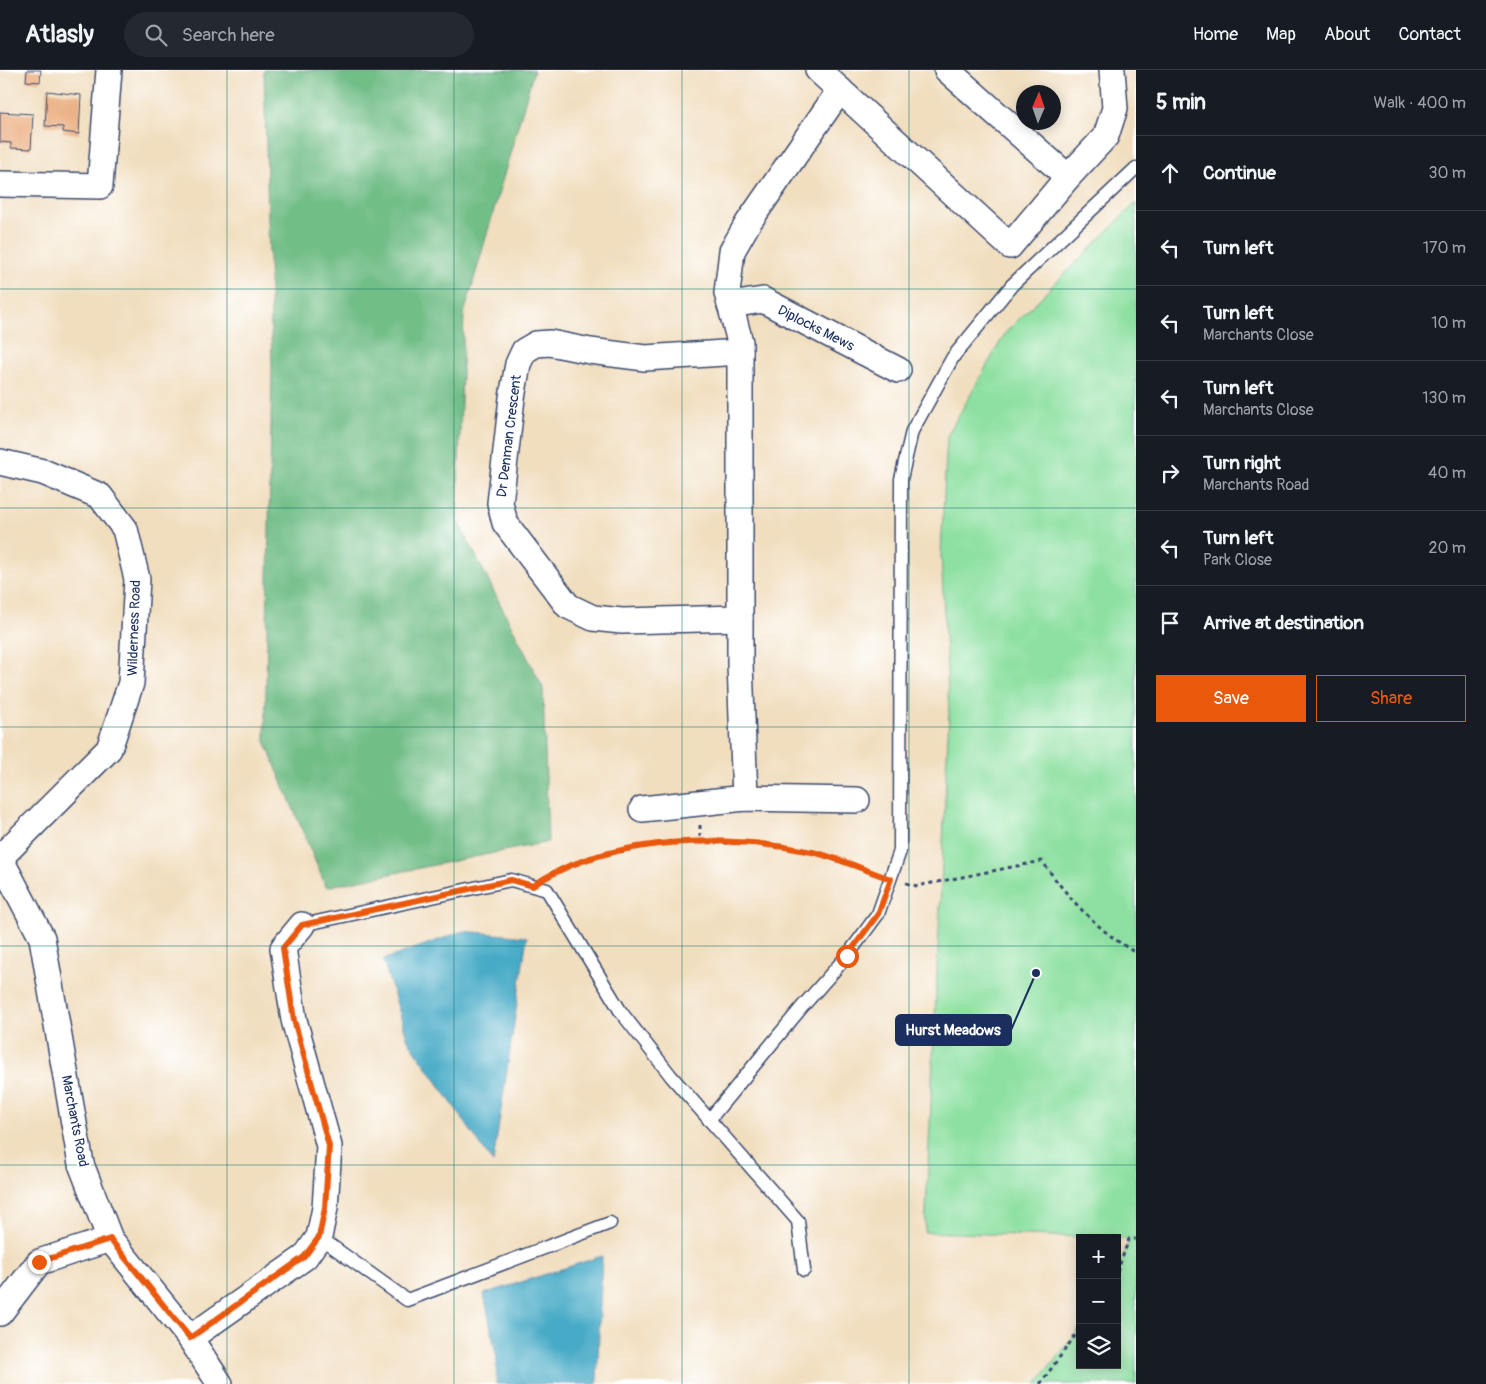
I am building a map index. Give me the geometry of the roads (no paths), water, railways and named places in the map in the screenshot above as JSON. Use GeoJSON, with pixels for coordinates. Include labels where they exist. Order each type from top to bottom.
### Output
{"type":"FeatureCollection","features":[{"type":"Feature","properties":{"kind":"street"},"geometry":{"type":"LineString","coordinates":[[0,184],[100,186],[109,70]]}},
{"type":"Feature","properties":{"kind":"street"},"geometry":{"type":"LineString","coordinates":[[818,70],[1010,246],[1068,177],[1106,136],[1115,108],[1112,70]]}},
{"type":"Feature","properties":{"kind":"street"},"geometry":{"type":"LineString","coordinates":[[947,70],[1068,177]]}},
{"type":"Feature","properties":{"kind":"street"},"geometry":{"type":"LineString","coordinates":[[745,798],[740,662],[740,342],[727,293],[732,252],[748,223],[840,90]]}},
{"type":"Feature","properties":{"kind":"street","name":"Diplocks Mews"},"geometry":{"type":"LineString","coordinates":[[730,306],[762,300],[898,370]]}},
{"type":"Feature","properties":{"kind":"street","name":"Dr Denman Crescent"},"geometry":{"type":"LineString","coordinates":[[740,352],[645,358],[590,352],[550,343],[536,344],[524,351],[518,364],[512,398],[500,503],[505,523],[568,606],[593,618],[622,621],[740,618]]}},
{"type":"Feature","properties":{"kind":"street","name":"Wilderness Road"},"geometry":{"type":"LineString","coordinates":[[0,462],[43,472],[100,496],[124,529],[137,579],[131,683],[109,749],[0,858]]}},
{"type":"Feature","properties":{"kind":"street"},"geometry":{"type":"LineString","coordinates":[[642,810],[745,798],[857,800]]}},
{"type":"Feature","properties":{"kind":"street","name":"Marchants Road"},"geometry":{"type":"LineString","coordinates":[[0,858],[42,938],[81,1164],[110,1239],[190,1338],[220,1384]]}},
{"type":"Feature","properties":{"kind":"street"},"geometry":{"type":"LineString","coordinates":[[190,1338],[304,1257],[319,1237],[325,1208],[329,1146],[294,1020],[283,948],[302,925]]}},
{"type":"Feature","properties":{"kind":"street"},"geometry":{"type":"LineString","coordinates":[[0,1312],[39,1262],[110,1239]]}},
{"type":"Feature","properties":{"kind":"lane"},"geometry":{"type":"LineString","coordinates":[[710,1120],[796,1014],[847,956],[878,914],[900,851],[901,479],[912,431],[953,357],[1012,285],[1136,168]]}},
{"type":"Feature","properties":{"kind":"lane"},"geometry":{"type":"LineString","coordinates":[[302,925],[511,880],[547,890],[621,1012],[671,1076],[798,1221],[804,1270]]}},
{"type":"Feature","properties":{"kind":"lane"},"geometry":{"type":"LineString","coordinates":[[319,1237],[407,1300],[610,1223]]}},
{"type":"Feature","properties":{"kind":"water"},"geometry":{"type":"Polygon","coordinates":[[[463,931],[527,937],[493,1163],[408,1040],[383,960],[463,931]]]}},
{"type":"Feature","properties":{"kind":"water"},"geometry":{"type":"Polygon","coordinates":[[[602,1256],[597,1384],[496,1384],[497,1359],[484,1294],[602,1256]]]}},
{"type":"Feature","properties":{"kind":"place","name":"Hurst Meadows"},"geometry":{"type":"Point","coordinates":[1036,973]}}]}
